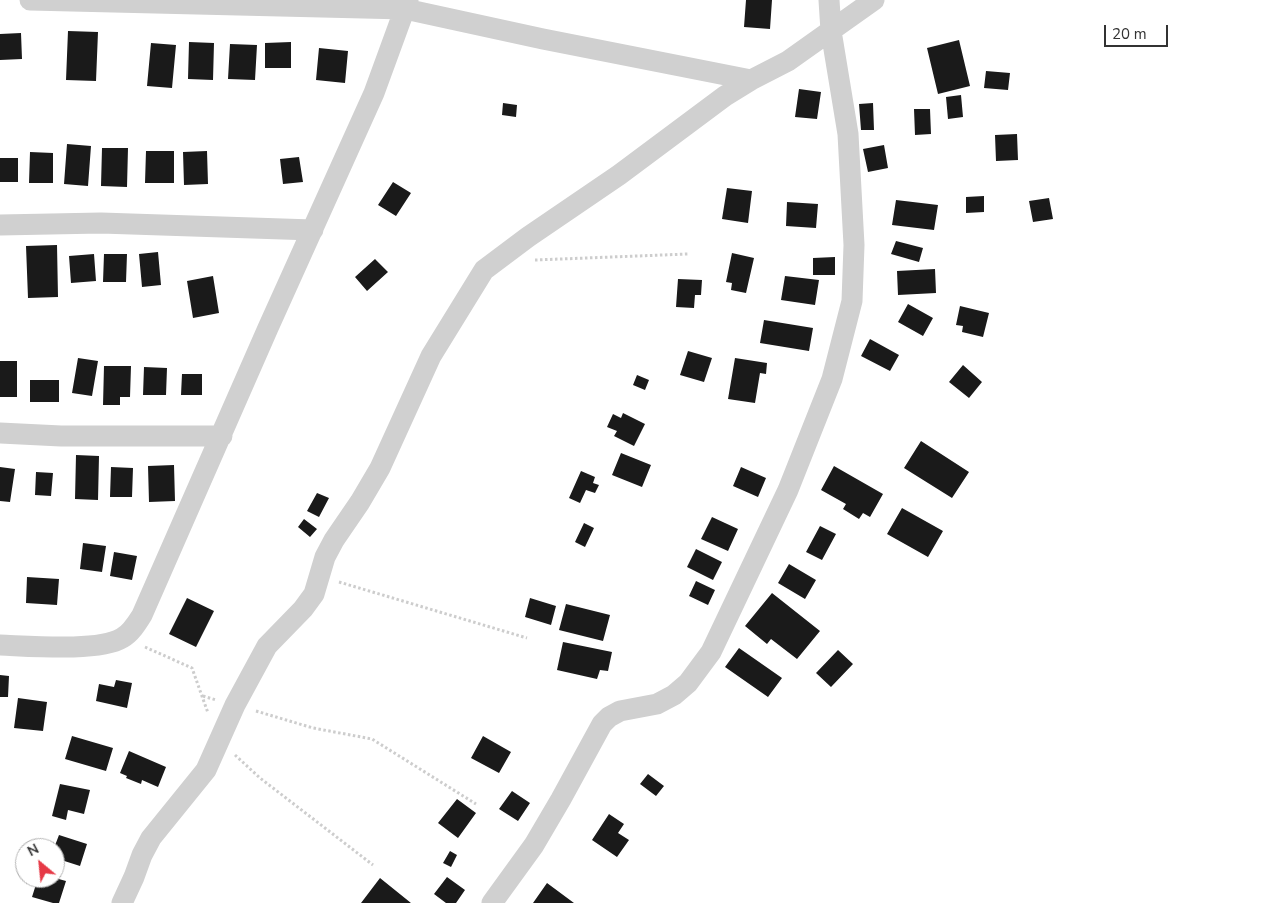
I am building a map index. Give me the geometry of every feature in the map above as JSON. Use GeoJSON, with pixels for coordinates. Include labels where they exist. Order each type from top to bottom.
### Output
{"type":"FeatureCollection","features":[{"type":"Feature","properties":{"kind":"street"},"geometry":{"type":"LineString","coordinates":[[30,0],[406,4],[543,39],[751,80]]}},
{"type":"Feature","properties":{"kind":"street"},"geometry":{"type":"LineString","coordinates":[[492,903],[534,846],[602,724],[609,717],[620,711],[657,704],[674,695],[688,683],[711,652],[788,490],[832,379],[852,302],[854,246],[848,134],[831,31],[829,0]]}},
{"type":"Feature","properties":{"kind":"street"},"geometry":{"type":"LineString","coordinates":[[122,903],[151,838],[206,770],[235,705],[268,646],[303,609],[314,594],[325,557],[380,468],[431,356],[484,270],[528,237],[619,175],[725,96],[788,61],[874,0]]}},
{"type":"Feature","properties":{"kind":"street"},"geometry":{"type":"LineString","coordinates":[[0,645],[94,646],[114,642],[124,638],[142,615],[374,93],[406,4]]}},
{"type":"Feature","properties":{"kind":"street"},"geometry":{"type":"LineString","coordinates":[[0,225],[101,223],[312,230]]}},
{"type":"Feature","properties":{"kind":"street"},"geometry":{"type":"LineString","coordinates":[[0,433],[61,436],[222,436]]}},
{"type":"Feature","properties":{"kind":"path"},"geometry":{"type":"LineString","coordinates":[[533,260],[688,254]]}},
{"type":"Feature","properties":{"kind":"path"},"geometry":{"type":"LineString","coordinates":[[320,576],[527,638]]}},
{"type":"Feature","properties":{"kind":"path"},"geometry":{"type":"LineString","coordinates":[[124,638],[192,668],[220,741],[260,778],[373,865]]}},
{"type":"Feature","properties":{"kind":"path"},"geometry":{"type":"LineString","coordinates":[[202,696],[313,728],[372,740],[476,804]]}},
{"type":"Feature","properties":{"kind":"building"},"geometry":{"type":"Polygon","coordinates":[[[746,0],[772,0],[770,29],[744,27],[746,0]]]}},
{"type":"Feature","properties":{"kind":"building"},"geometry":{"type":"Polygon","coordinates":[[[68,31],[98,32],[96,81],[66,80],[68,31]]]}},
{"type":"Feature","properties":{"kind":"building"},"geometry":{"type":"Polygon","coordinates":[[[21,33],[22,59],[0,60],[0,34],[21,33]]]}},
{"type":"Feature","properties":{"kind":"building"},"geometry":{"type":"Polygon","coordinates":[[[959,40],[970,86],[938,94],[927,48],[959,40]]]}},
{"type":"Feature","properties":{"kind":"building"},"geometry":{"type":"Polygon","coordinates":[[[189,42],[214,43],[213,80],[188,79],[189,42]]]}},
{"type":"Feature","properties":{"kind":"building"},"geometry":{"type":"Polygon","coordinates":[[[291,42],[291,68],[265,68],[265,43],[291,42]]]}},
{"type":"Feature","properties":{"kind":"building"},"geometry":{"type":"Polygon","coordinates":[[[151,43],[176,45],[172,88],[147,86],[151,43]]]}},
{"type":"Feature","properties":{"kind":"building"},"geometry":{"type":"Polygon","coordinates":[[[230,44],[257,45],[255,80],[228,79],[230,44]]]}},
{"type":"Feature","properties":{"kind":"building"},"geometry":{"type":"Polygon","coordinates":[[[319,48],[348,51],[345,83],[316,80],[319,48]]]}},
{"type":"Feature","properties":{"kind":"building"},"geometry":{"type":"Polygon","coordinates":[[[986,71],[1010,73],[1008,90],[984,88],[986,71]]]}},
{"type":"Feature","properties":{"kind":"building"},"geometry":{"type":"Polygon","coordinates":[[[799,89],[821,92],[817,119],[795,117],[799,89]]]}},
{"type":"Feature","properties":{"kind":"building"},"geometry":{"type":"Polygon","coordinates":[[[961,95],[963,117],[948,119],[946,97],[961,95]]]}},
{"type":"Feature","properties":{"kind":"building"},"geometry":{"type":"Polygon","coordinates":[[[503,103],[517,105],[516,117],[502,115],[503,103]]]}},
{"type":"Feature","properties":{"kind":"building"},"geometry":{"type":"Polygon","coordinates":[[[873,103],[874,130],[861,130],[859,104],[873,103]]]}},
{"type":"Feature","properties":{"kind":"building"},"geometry":{"type":"Polygon","coordinates":[[[914,109],[930,109],[931,134],[915,135],[914,109]]]}},
{"type":"Feature","properties":{"kind":"building"},"geometry":{"type":"Polygon","coordinates":[[[1017,134],[1018,160],[996,161],[995,135],[1017,134]]]}},
{"type":"Feature","properties":{"kind":"building"},"geometry":{"type":"Polygon","coordinates":[[[67,144],[91,146],[88,186],[64,184],[67,144]]]}},
{"type":"Feature","properties":{"kind":"building"},"geometry":{"type":"Polygon","coordinates":[[[884,145],[888,168],[868,172],[863,149],[884,145]]]}},
{"type":"Feature","properties":{"kind":"building"},"geometry":{"type":"Polygon","coordinates":[[[102,148],[128,148],[127,187],[101,186],[102,148]]]}},
{"type":"Feature","properties":{"kind":"building"},"geometry":{"type":"Polygon","coordinates":[[[146,151],[174,151],[174,183],[145,183],[146,151]]]}},
{"type":"Feature","properties":{"kind":"building"},"geometry":{"type":"Polygon","coordinates":[[[207,151],[208,184],[184,185],[183,152],[207,151]]]}},
{"type":"Feature","properties":{"kind":"building"},"geometry":{"type":"Polygon","coordinates":[[[30,152],[53,153],[53,183],[29,183],[30,152]]]}},
{"type":"Feature","properties":{"kind":"building"},"geometry":{"type":"Polygon","coordinates":[[[299,157],[303,182],[283,184],[280,159],[299,157]]]}},
{"type":"Feature","properties":{"kind":"building"},"geometry":{"type":"Polygon","coordinates":[[[0,158],[18,158],[18,182],[0,182],[0,158]]]}},
{"type":"Feature","properties":{"kind":"building"},"geometry":{"type":"Polygon","coordinates":[[[393,182],[411,193],[396,216],[378,205],[393,182]]]}},
{"type":"Feature","properties":{"kind":"building"},"geometry":{"type":"Polygon","coordinates":[[[727,188],[752,191],[748,223],[722,219],[727,188]]]}},
{"type":"Feature","properties":{"kind":"building"},"geometry":{"type":"Polygon","coordinates":[[[984,196],[984,212],[966,213],[966,197],[984,196]]]}},
{"type":"Feature","properties":{"kind":"building"},"geometry":{"type":"Polygon","coordinates":[[[1049,198],[1053,219],[1033,222],[1029,201],[1049,198]]]}},
{"type":"Feature","properties":{"kind":"building"},"geometry":{"type":"Polygon","coordinates":[[[896,200],[938,205],[934,230],[892,225],[896,200]]]}},
{"type":"Feature","properties":{"kind":"building"},"geometry":{"type":"Polygon","coordinates":[[[787,202],[818,204],[816,228],[786,226],[787,202]]]}},
{"type":"Feature","properties":{"kind":"building"},"geometry":{"type":"Polygon","coordinates":[[[896,241],[923,248],[919,262],[891,254],[896,241]]]}},
{"type":"Feature","properties":{"kind":"building"},"geometry":{"type":"Polygon","coordinates":[[[57,245],[58,297],[28,298],[26,246],[57,245]]]}},
{"type":"Feature","properties":{"kind":"building"},"geometry":{"type":"Polygon","coordinates":[[[158,252],[161,285],[142,287],[139,254],[158,252]]]}},
{"type":"Feature","properties":{"kind":"building"},"geometry":{"type":"Polygon","coordinates":[[[732,253],[754,258],[746,293],[731,290],[732,283],[726,282],[732,253]]]}},
{"type":"Feature","properties":{"kind":"building"},"geometry":{"type":"Polygon","coordinates":[[[94,254],[96,281],[71,283],[69,256],[94,254]]]}},
{"type":"Feature","properties":{"kind":"building"},"geometry":{"type":"Polygon","coordinates":[[[104,254],[127,254],[126,282],[103,282],[104,254]]]}},
{"type":"Feature","properties":{"kind":"building"},"geometry":{"type":"Polygon","coordinates":[[[835,257],[835,275],[813,275],[813,258],[835,257]]]}},
{"type":"Feature","properties":{"kind":"building"},"geometry":{"type":"Polygon","coordinates":[[[375,259],[388,272],[367,291],[355,277],[375,259]]]}},
{"type":"Feature","properties":{"kind":"building"},"geometry":{"type":"Polygon","coordinates":[[[935,269],[936,293],[898,295],[897,271],[935,269]]]}},
{"type":"Feature","properties":{"kind":"building"},"geometry":{"type":"Polygon","coordinates":[[[213,276],[219,313],[193,318],[187,281],[213,276]]]}},
{"type":"Feature","properties":{"kind":"building"},"geometry":{"type":"Polygon","coordinates":[[[785,276],[819,280],[815,305],[781,300],[785,276]]]}},
{"type":"Feature","properties":{"kind":"building"},"geometry":{"type":"Polygon","coordinates":[[[678,279],[702,280],[701,295],[695,295],[694,308],[676,307],[678,279]]]}},
{"type":"Feature","properties":{"kind":"building"},"geometry":{"type":"Polygon","coordinates":[[[908,304],[933,318],[923,336],[898,322],[908,304]]]}},
{"type":"Feature","properties":{"kind":"building"},"geometry":{"type":"Polygon","coordinates":[[[960,306],[989,313],[983,337],[962,332],[963,326],[956,325],[960,306]]]}},
{"type":"Feature","properties":{"kind":"building"},"geometry":{"type":"Polygon","coordinates":[[[764,320],[813,328],[809,351],[760,343],[764,320]]]}},
{"type":"Feature","properties":{"kind":"building"},"geometry":{"type":"Polygon","coordinates":[[[870,339],[899,355],[890,371],[861,356],[870,339]]]}},
{"type":"Feature","properties":{"kind":"building"},"geometry":{"type":"Polygon","coordinates":[[[688,351],[712,358],[704,382],[680,375],[688,351]]]}},
{"type":"Feature","properties":{"kind":"building"},"geometry":{"type":"Polygon","coordinates":[[[78,358],[98,361],[92,396],[72,393],[78,358]]]}},
{"type":"Feature","properties":{"kind":"building"},"geometry":{"type":"Polygon","coordinates":[[[735,358],[767,363],[766,374],[760,373],[755,403],[728,399],[735,358]]]}},
{"type":"Feature","properties":{"kind":"building"},"geometry":{"type":"Polygon","coordinates":[[[0,361],[17,361],[17,397],[0,397],[0,361]]]}},
{"type":"Feature","properties":{"kind":"building"},"geometry":{"type":"Polygon","coordinates":[[[963,365],[982,382],[969,398],[949,382],[963,365]]]}},
{"type":"Feature","properties":{"kind":"building"},"geometry":{"type":"Polygon","coordinates":[[[104,366],[131,366],[130,397],[120,397],[120,405],[103,405],[104,366]]]}},
{"type":"Feature","properties":{"kind":"building"},"geometry":{"type":"Polygon","coordinates":[[[144,367],[167,368],[166,395],[143,395],[144,367]]]}},
{"type":"Feature","properties":{"kind":"building"},"geometry":{"type":"Polygon","coordinates":[[[182,374],[202,374],[202,395],[181,395],[182,374]]]}},
{"type":"Feature","properties":{"kind":"building"},"geometry":{"type":"Polygon","coordinates":[[[637,375],[649,380],[645,390],[633,385],[637,375]]]}},
{"type":"Feature","properties":{"kind":"building"},"geometry":{"type":"Polygon","coordinates":[[[30,380],[59,380],[59,402],[30,402],[30,380]]]}},
{"type":"Feature","properties":{"kind":"building"},"geometry":{"type":"Polygon","coordinates":[[[623,413],[645,424],[634,446],[614,436],[617,431],[607,427],[613,414],[621,418],[623,413]]]}},
{"type":"Feature","properties":{"kind":"building"},"geometry":{"type":"Polygon","coordinates":[[[921,441],[969,472],[952,498],[904,468],[921,441]]]}},
{"type":"Feature","properties":{"kind":"building"},"geometry":{"type":"Polygon","coordinates":[[[621,453],[651,465],[642,487],[612,475],[621,453]]]}},
{"type":"Feature","properties":{"kind":"building"},"geometry":{"type":"Polygon","coordinates":[[[76,455],[99,456],[98,500],[75,499],[76,455]]]}},
{"type":"Feature","properties":{"kind":"building"},"geometry":{"type":"Polygon","coordinates":[[[174,465],[175,501],[149,502],[148,466],[174,465]]]}},
{"type":"Feature","properties":{"kind":"building"},"geometry":{"type":"Polygon","coordinates":[[[834,466],[883,494],[870,517],[863,513],[859,519],[843,509],[846,504],[821,490],[834,466]]]}},
{"type":"Feature","properties":{"kind":"building"},"geometry":{"type":"Polygon","coordinates":[[[0,467],[15,469],[10,502],[0,501],[0,467]]]}},
{"type":"Feature","properties":{"kind":"building"},"geometry":{"type":"Polygon","coordinates":[[[111,467],[133,468],[132,497],[110,497],[111,467]]]}},
{"type":"Feature","properties":{"kind":"building"},"geometry":{"type":"Polygon","coordinates":[[[741,467],[766,478],[758,497],[733,486],[741,467]]]}},
{"type":"Feature","properties":{"kind":"building"},"geometry":{"type":"Polygon","coordinates":[[[581,471],[595,477],[593,483],[599,485],[595,493],[586,490],[580,503],[569,498],[581,471]]]}},
{"type":"Feature","properties":{"kind":"building"},"geometry":{"type":"Polygon","coordinates":[[[36,472],[53,473],[51,496],[35,495],[36,472]]]}},
{"type":"Feature","properties":{"kind":"building"},"geometry":{"type":"Polygon","coordinates":[[[317,493],[329,498],[319,517],[307,511],[317,493]]]}},
{"type":"Feature","properties":{"kind":"building"},"geometry":{"type":"Polygon","coordinates":[[[902,508],[943,531],[928,557],[887,534],[902,508]]]}},
{"type":"Feature","properties":{"kind":"building"},"geometry":{"type":"Polygon","coordinates":[[[712,517],[738,529],[728,551],[701,539],[712,517]]]}},
{"type":"Feature","properties":{"kind":"building"},"geometry":{"type":"Polygon","coordinates":[[[304,519],[317,529],[310,537],[298,527],[304,519]]]}},
{"type":"Feature","properties":{"kind":"building"},"geometry":{"type":"Polygon","coordinates":[[[584,523],[594,528],[585,547],[575,542],[584,523]]]}},
{"type":"Feature","properties":{"kind":"building"},"geometry":{"type":"Polygon","coordinates":[[[820,526],[836,534],[822,560],[806,552],[820,526]]]}},
{"type":"Feature","properties":{"kind":"building"},"geometry":{"type":"Polygon","coordinates":[[[83,543],[106,546],[102,572],[80,569],[83,543]]]}},
{"type":"Feature","properties":{"kind":"building"},"geometry":{"type":"Polygon","coordinates":[[[696,549],[722,562],[713,580],[687,567],[696,549]]]}},
{"type":"Feature","properties":{"kind":"building"},"geometry":{"type":"Polygon","coordinates":[[[114,552],[137,556],[132,580],[110,576],[114,552]]]}},
{"type":"Feature","properties":{"kind":"building"},"geometry":{"type":"Polygon","coordinates":[[[789,564],[816,580],[805,599],[778,583],[789,564]]]}},
{"type":"Feature","properties":{"kind":"building"},"geometry":{"type":"Polygon","coordinates":[[[27,577],[59,579],[57,605],[26,603],[27,577]]]}},
{"type":"Feature","properties":{"kind":"building"},"geometry":{"type":"Polygon","coordinates":[[[696,581],[715,590],[708,605],[689,596],[696,581]]]}},
{"type":"Feature","properties":{"kind":"building"},"geometry":{"type":"Polygon","coordinates":[[[772,593],[820,631],[797,659],[771,639],[767,644],[745,626],[772,593]]]}},
{"type":"Feature","properties":{"kind":"building"},"geometry":{"type":"Polygon","coordinates":[[[187,598],[214,611],[196,647],[169,634],[187,598]]]}},
{"type":"Feature","properties":{"kind":"building"},"geometry":{"type":"Polygon","coordinates":[[[530,598],[556,606],[551,625],[525,617],[530,598]]]}},
{"type":"Feature","properties":{"kind":"building"},"geometry":{"type":"Polygon","coordinates":[[[566,604],[610,615],[603,641],[559,630],[566,604]]]}},
{"type":"Feature","properties":{"kind":"building"},"geometry":{"type":"Polygon","coordinates":[[[563,642],[612,652],[608,671],[600,670],[597,679],[557,670],[563,642]]]}},
{"type":"Feature","properties":{"kind":"building"},"geometry":{"type":"Polygon","coordinates":[[[739,648],[782,678],[768,697],[725,667],[739,648]]]}},
{"type":"Feature","properties":{"kind":"building"},"geometry":{"type":"Polygon","coordinates":[[[838,650],[853,664],[831,687],[816,673],[838,650]]]}},
{"type":"Feature","properties":{"kind":"building"},"geometry":{"type":"Polygon","coordinates":[[[0,675],[9,676],[8,697],[0,697],[0,675]]]}},
{"type":"Feature","properties":{"kind":"building"},"geometry":{"type":"Polygon","coordinates":[[[116,680],[132,683],[127,708],[96,701],[99,684],[114,687],[116,680]]]}},
{"type":"Feature","properties":{"kind":"building"},"geometry":{"type":"Polygon","coordinates":[[[18,698],[47,702],[43,731],[14,728],[18,698]]]}},
{"type":"Feature","properties":{"kind":"building"},"geometry":{"type":"Polygon","coordinates":[[[72,736],[113,748],[106,771],[65,759],[72,736]]]}},
{"type":"Feature","properties":{"kind":"building"},"geometry":{"type":"Polygon","coordinates":[[[483,736],[511,752],[499,773],[471,758],[483,736]]]}},
{"type":"Feature","properties":{"kind":"building"},"geometry":{"type":"Polygon","coordinates":[[[129,751],[166,767],[158,787],[142,780],[141,784],[126,778],[127,776],[120,773],[129,751]]]}},
{"type":"Feature","properties":{"kind":"building"},"geometry":{"type":"Polygon","coordinates":[[[648,774],[664,786],[656,796],[640,784],[648,774]]]}},
{"type":"Feature","properties":{"kind":"building"},"geometry":{"type":"Polygon","coordinates":[[[60,784],[90,790],[84,814],[68,810],[66,820],[52,816],[60,784]]]}},
{"type":"Feature","properties":{"kind":"building"},"geometry":{"type":"Polygon","coordinates":[[[512,791],[530,803],[518,821],[499,809],[512,791]]]}},
{"type":"Feature","properties":{"kind":"building"},"geometry":{"type":"Polygon","coordinates":[[[457,799],[476,813],[458,838],[438,823],[457,799]]]}},
{"type":"Feature","properties":{"kind":"building"},"geometry":{"type":"Polygon","coordinates":[[[609,814],[624,824],[618,833],[629,840],[617,857],[592,840],[609,814]]]}},
{"type":"Feature","properties":{"kind":"building"},"geometry":{"type":"Polygon","coordinates":[[[59,835],[87,844],[80,866],[65,861],[65,838],[58,838],[59,835]]]}},
{"type":"Feature","properties":{"kind":"building"},"geometry":{"type":"Polygon","coordinates":[[[450,851],[457,855],[451,867],[443,863],[450,851]]]}},
{"type":"Feature","properties":{"kind":"building"},"geometry":{"type":"Polygon","coordinates":[[[447,877],[465,890],[456,903],[446,903],[434,894],[447,877]]]}},
{"type":"Feature","properties":{"kind":"building"},"geometry":{"type":"Polygon","coordinates":[[[380,878],[411,903],[361,903],[380,878]]]}},
{"type":"Feature","properties":{"kind":"building"},"geometry":{"type":"Polygon","coordinates":[[[547,883],[574,903],[533,903],[547,883]]]}},
{"type":"Feature","properties":{"kind":"building"},"geometry":{"type":"Polygon","coordinates":[[[35,888],[64,888],[59,903],[32,897],[35,888]]]}}]}
